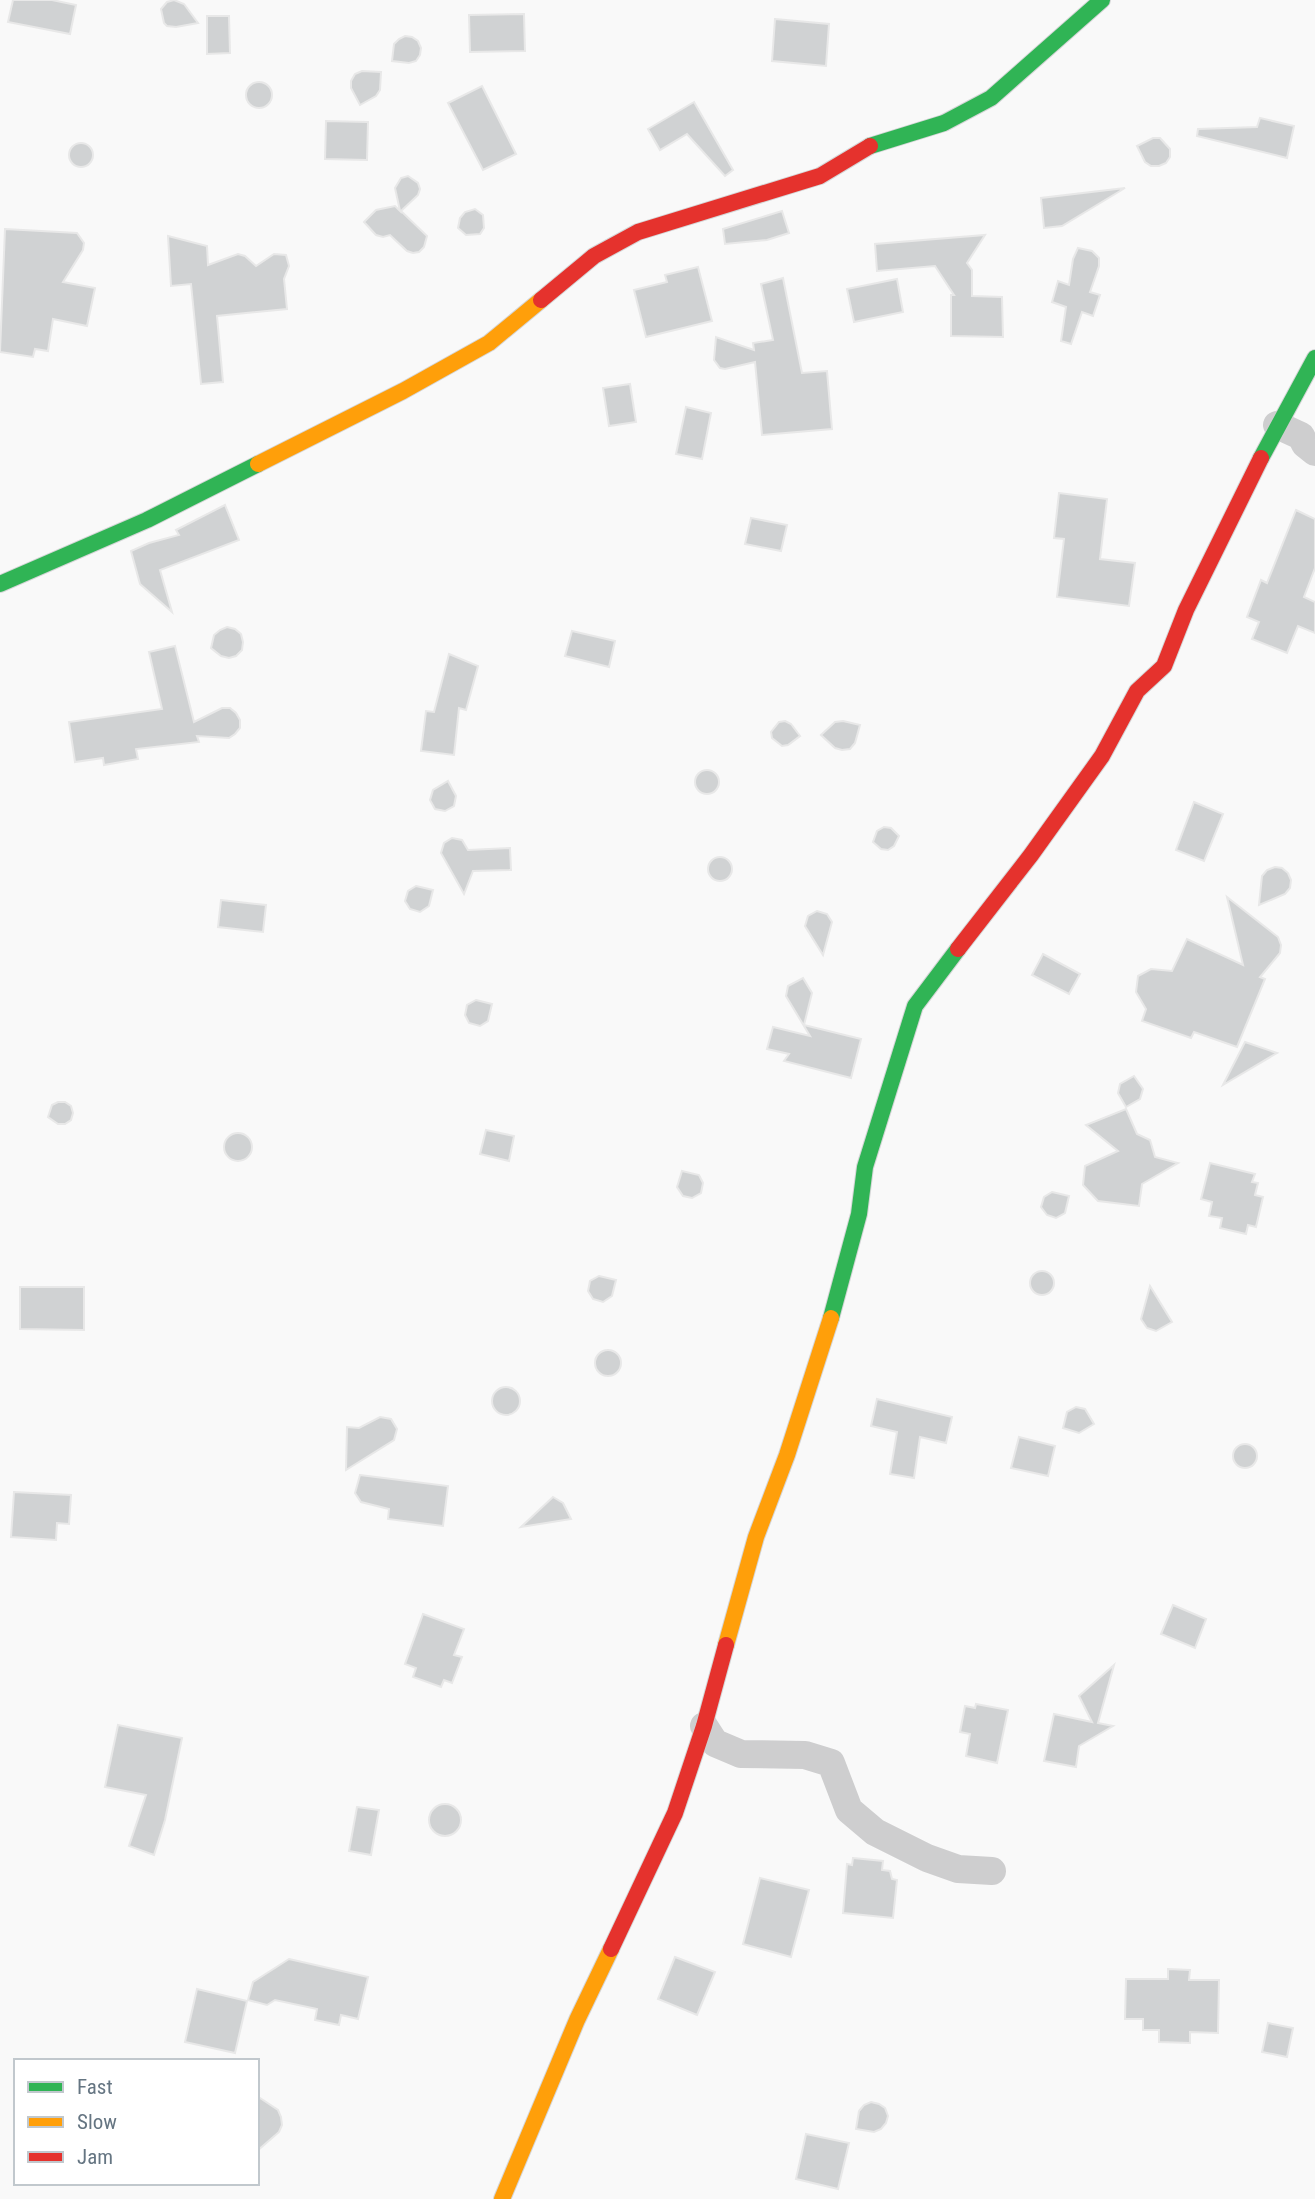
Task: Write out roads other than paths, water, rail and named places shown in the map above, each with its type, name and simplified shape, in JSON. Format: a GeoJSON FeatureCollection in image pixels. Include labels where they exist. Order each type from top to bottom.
{"type":"FeatureCollection","features":[{"type":"Feature","properties":{"kind":"street"},"geometry":{"type":"LineString","coordinates":[[0,584],[147,520],[403,391],[489,343],[594,256],[638,232],[820,176],[870,146],[944,123],[991,98],[1102,0]]}},
{"type":"Feature","properties":{"kind":"street"},"geometry":{"type":"LineString","coordinates":[[502,2199],[577,2020],[675,1812],[704,1726],[756,1537],[787,1455],[823,1346],[859,1214],[865,1167],[915,1006],[1031,855],[1102,756],[1137,691],[1164,666],[1186,610],[1277,425],[1315,358]]}},
{"type":"Feature","properties":{"kind":"street"},"geometry":{"type":"LineString","coordinates":[[1277,425],[1301,436],[1305,444],[1315,452]]}},
{"type":"Feature","properties":{"kind":"street"},"geometry":{"type":"LineString","coordinates":[[704,1726],[715,1743],[741,1754],[805,1755],[831,1763],[849,1810],[875,1832],[927,1858],[958,1869],[992,1871]]}}]}
